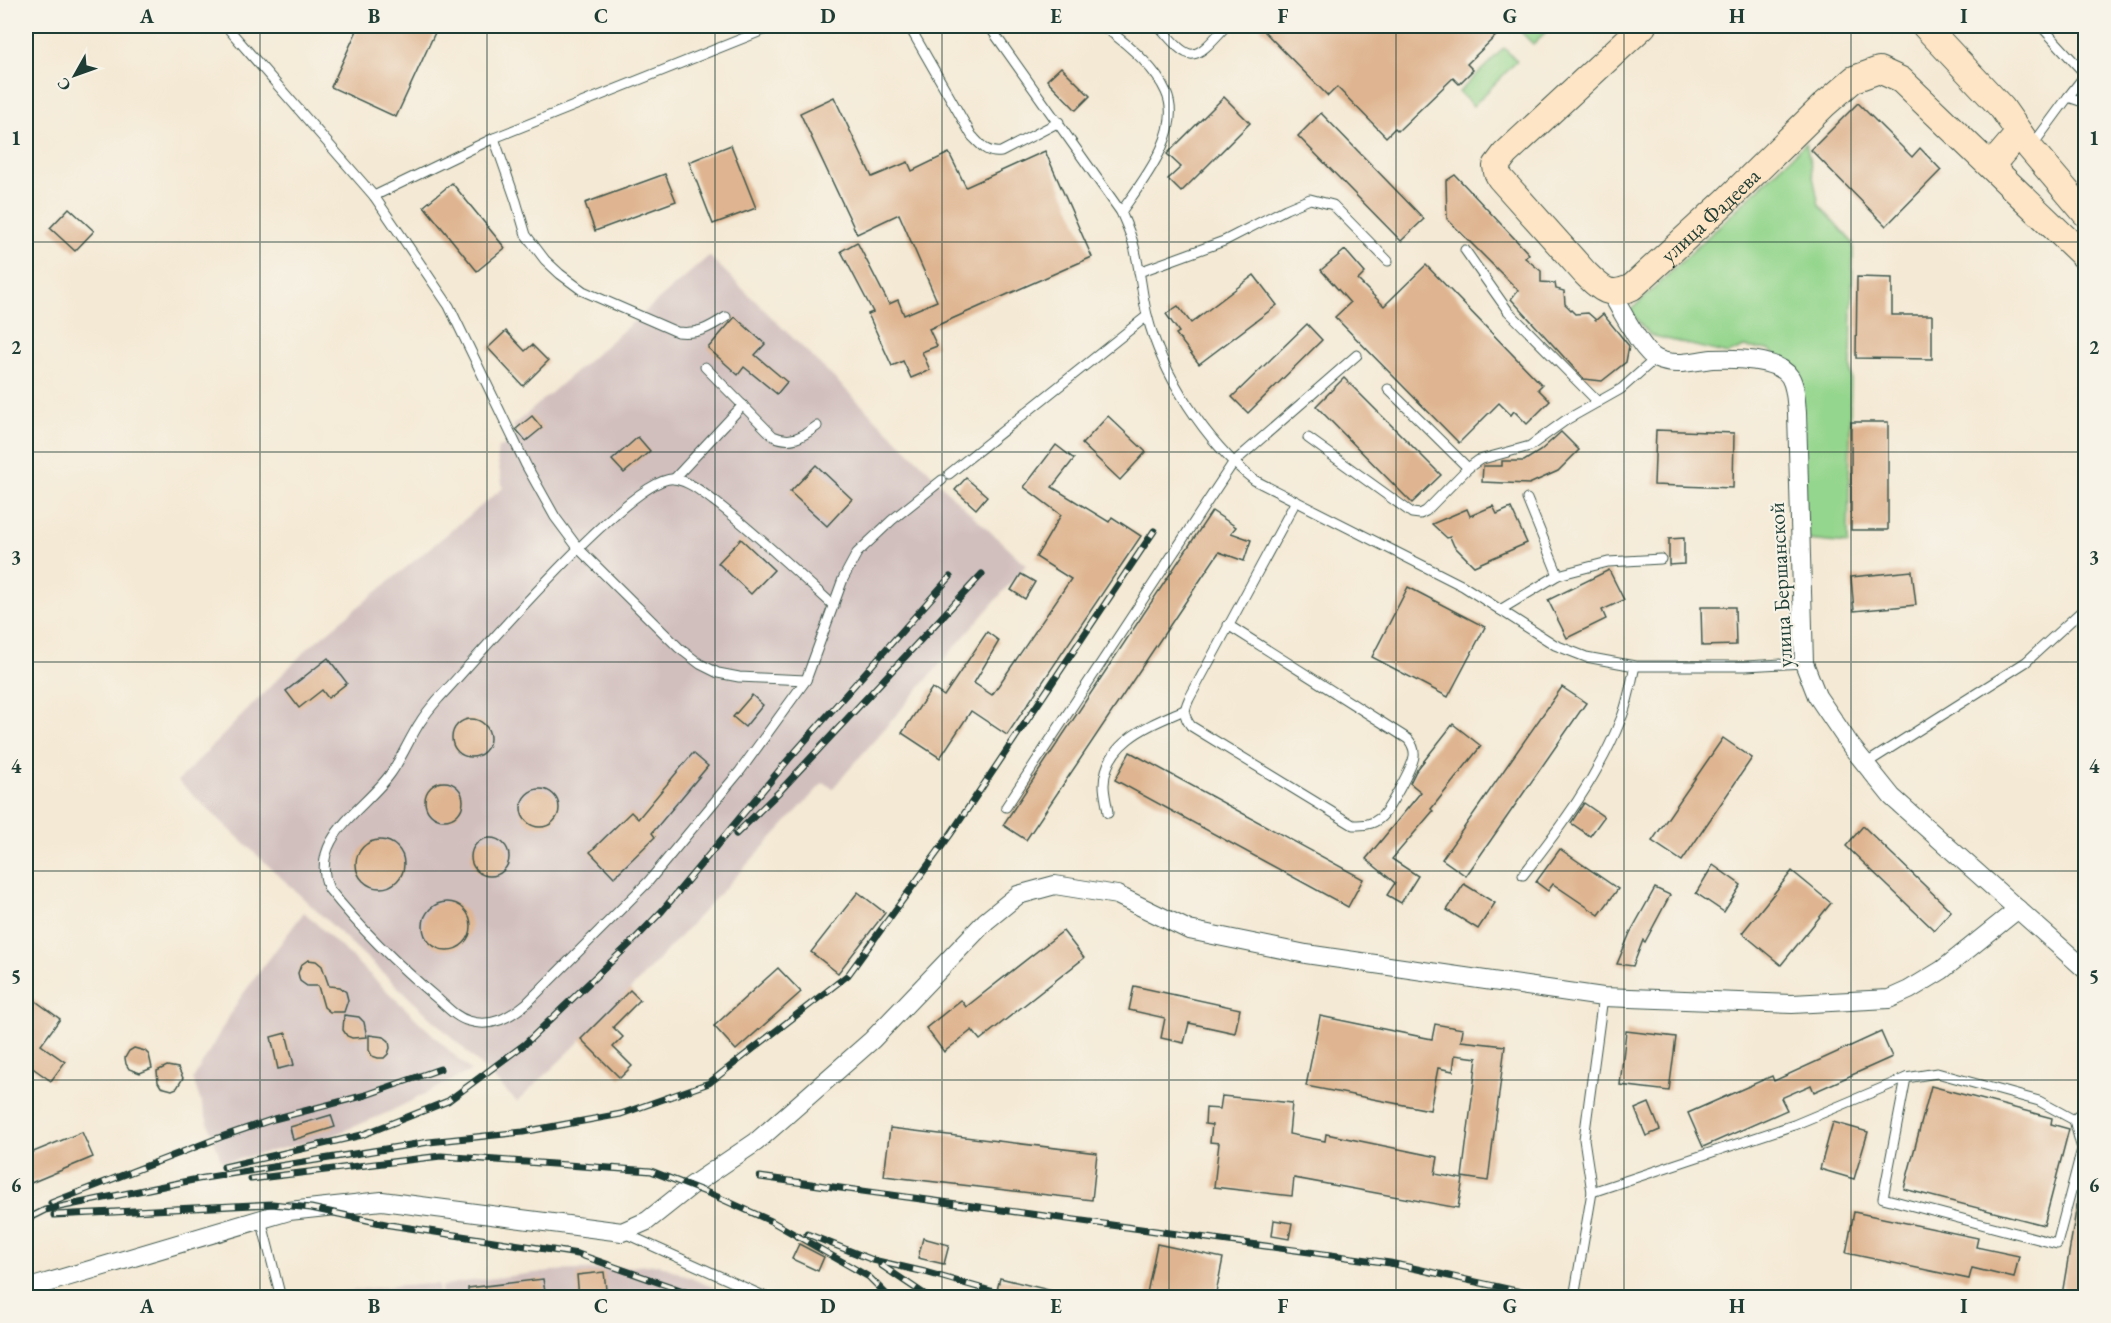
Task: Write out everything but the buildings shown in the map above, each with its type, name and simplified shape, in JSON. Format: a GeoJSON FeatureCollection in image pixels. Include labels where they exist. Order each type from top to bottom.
{"type":"FeatureCollection","features":[{"type":"Feature","properties":{"kind":"main road"},"geometry":{"type":"LineString","coordinates":[[1610,292],[1597,285],[1585,273],[1500,178],[1496,166],[1505,154],[1643,26]]}},
{"type":"Feature","properties":{"kind":"main road"},"geometry":{"type":"LineString","coordinates":[[1925,26],[2001,108],[2085,214]]}},
{"type":"Feature","properties":{"kind":"main road","name":"улица Фадеева"},"geometry":{"type":"LineString","coordinates":[[1610,292],[1620,293],[1632,287],[1727,201],[1824,105],[1854,79],[1879,70],[1901,80],[2085,258]]}},
{"type":"Feature","properties":{"kind":"main road"},"geometry":{"type":"LineString","coordinates":[[1990,166],[2025,140]]}},
{"type":"Feature","properties":{"kind":"street"},"geometry":{"type":"LineString","coordinates":[[1610,292],[1643,346],[1655,359]]}},
{"type":"Feature","properties":{"kind":"street","name":"улица Бершанской"},"geometry":{"type":"LineString","coordinates":[[1655,359],[1675,364],[1713,359],[1761,362],[1778,367],[1789,377],[1795,393],[1797,413],[1803,663],[1817,696],[1865,764],[1892,797],[2085,970]]}},
{"type":"Feature","properties":{"kind":"street"},"geometry":{"type":"LineString","coordinates":[[26,1289],[289,1211],[382,1201],[622,1232],[647,1221],[691,1186],[756,1142],[872,1040],[986,921],[1018,895],[1055,885],[1117,895],[1189,930],[1306,954],[1603,997],[1792,1004],[1889,999],[1942,970],[2018,909]]}},
{"type":"Feature","properties":{"kind":"lane"},"geometry":{"type":"LineString","coordinates":[[226,26],[374,196],[449,306],[526,465],[555,517],[578,548],[655,626],[700,664],[718,673],[806,680]]}},
{"type":"Feature","properties":{"kind":"lane"},"geometry":{"type":"LineString","coordinates":[[374,196],[494,138],[774,26]]}},
{"type":"Feature","properties":{"kind":"lane"},"geometry":{"type":"LineString","coordinates":[[909,26],[972,136],[987,151],[1001,152],[1059,122]]}},
{"type":"Feature","properties":{"kind":"lane"},"geometry":{"type":"LineString","coordinates":[[989,26],[1121,212],[1133,243],[1147,316],[1159,349],[1176,384],[1205,429],[1233,463],[1254,480],[1463,586],[1556,645],[1586,657],[1635,666],[1745,666],[1803,663]]}},
{"type":"Feature","properties":{"kind":"lane"},"geometry":{"type":"LineString","coordinates":[[1103,26],[1127,44],[1150,69],[1167,93],[1171,114],[1169,131],[1148,174],[1121,212]]}},
{"type":"Feature","properties":{"kind":"lane"},"geometry":{"type":"LineString","coordinates":[[1159,26],[1179,49],[1194,54],[1200,53],[1226,26]]}},
{"type":"Feature","properties":{"kind":"lane"},"geometry":{"type":"LineString","coordinates":[[2025,140],[2068,97],[2085,74],[2041,26]]}},
{"type":"Feature","properties":{"kind":"lane"},"geometry":{"type":"LineString","coordinates":[[2068,97],[2085,104]]}},
{"type":"Feature","properties":{"kind":"lane"},"geometry":{"type":"LineString","coordinates":[[494,138],[526,236],[545,260],[560,274],[584,291],[677,332],[704,331],[726,317]]}},
{"type":"Feature","properties":{"kind":"lane"},"geometry":{"type":"LineString","coordinates":[[1139,272],[1224,241],[1310,199],[1333,205],[1388,261]]}},
{"type":"Feature","properties":{"kind":"lane"},"geometry":{"type":"LineString","coordinates":[[1465,250],[1508,311],[1598,402]]}},
{"type":"Feature","properties":{"kind":"lane"},"geometry":{"type":"LineString","coordinates":[[834,606],[754,532],[691,484],[674,479],[661,480],[638,495],[578,548],[438,699],[422,720],[391,774],[329,843],[323,865],[324,878],[329,890],[417,981],[456,1015],[468,1021],[483,1023],[499,1022],[512,1015],[527,1003],[648,882],[740,771],[806,680],[834,606],[843,579],[857,553],[892,520],[1147,316]]}},
{"type":"Feature","properties":{"kind":"lane"},"geometry":{"type":"LineString","coordinates":[[1006,807],[1233,463],[1357,356]]}},
{"type":"Feature","properties":{"kind":"lane"},"geometry":{"type":"LineString","coordinates":[[1308,438],[1412,513],[1420,514],[1426,511],[1468,468],[1479,460],[1530,446],[1566,420],[1621,389],[1655,359]]}},
{"type":"Feature","properties":{"kind":"lane"},"geometry":{"type":"LineString","coordinates":[[705,367],[773,436],[782,440],[793,440],[804,436],[817,426]]}},
{"type":"Feature","properties":{"kind":"lane"},"geometry":{"type":"LineString","coordinates":[[1388,389],[1468,468]]}},
{"type":"Feature","properties":{"kind":"lane"},"geometry":{"type":"LineString","coordinates":[[674,479],[743,405]]}},
{"type":"Feature","properties":{"kind":"lane"},"geometry":{"type":"LineString","coordinates":[[1527,499],[1558,575]]}},
{"type":"Feature","properties":{"kind":"lane"},"geometry":{"type":"LineString","coordinates":[[1108,813],[1104,785],[1108,766],[1116,749],[1132,735],[1184,710],[1296,501]]}},
{"type":"Feature","properties":{"kind":"lane"},"geometry":{"type":"LineString","coordinates":[[1500,610],[1558,575],[1608,562],[1661,559]]}},
{"type":"Feature","properties":{"kind":"lane"},"geometry":{"type":"LineString","coordinates":[[1865,764],[2026,662],[2085,608]]}},
{"type":"Feature","properties":{"kind":"lane"},"geometry":{"type":"LineString","coordinates":[[1184,710],[1191,726],[1353,825],[1366,825],[1381,818],[1412,765],[1413,746],[1408,739],[1228,625]]}},
{"type":"Feature","properties":{"kind":"lane"},"geometry":{"type":"LineString","coordinates":[[1523,875],[1560,827],[1606,754],[1622,717],[1635,666]]}},
{"type":"Feature","properties":{"kind":"lane"},"geometry":{"type":"LineString","coordinates":[[1574,1298],[1592,1192],[1584,1139],[1603,997]]}},
{"type":"Feature","properties":{"kind":"lane"},"geometry":{"type":"LineString","coordinates":[[1592,1192],[1794,1125],[1906,1078],[1937,1073],[2039,1101],[2074,1120],[2082,1149],[2057,1244],[1883,1198],[1906,1078]]}},
{"type":"Feature","properties":{"kind":"lane"},"geometry":{"type":"LineString","coordinates":[[2074,1120],[2085,1108]]}},
{"type":"Feature","properties":{"kind":"lane"},"geometry":{"type":"LineString","coordinates":[[261,1219],[281,1298]]}},
{"type":"Feature","properties":{"kind":"lane"},"geometry":{"type":"LineString","coordinates":[[622,1232],[768,1298]]}},
{"type":"Feature","properties":{"kind":"shaded area"},"geometry":{"type":"Polygon","coordinates":[[[709,256],[951,495],[1026,565],[833,788],[823,783],[630,990],[517,1102],[463,1048],[178,781],[308,648],[503,488],[497,457],[498,447],[508,445],[519,436],[513,426],[709,256]]]}},
{"type":"Feature","properties":{"kind":"shaded area"},"geometry":{"type":"Polygon","coordinates":[[[304,912],[471,1071],[389,1112],[329,1137],[222,1163],[193,1079],[240,998],[304,912]]]}},
{"type":"Feature","properties":{"kind":"shaded area"},"geometry":{"type":"Polygon","coordinates":[[[658,1264],[735,1297],[441,1298],[441,1287],[455,1283],[551,1271],[658,1264]]]}},
{"type":"Feature","properties":{"kind":"shaded area"},"geometry":{"type":"Polygon","coordinates":[[[438,1284],[439,1297],[296,1297],[403,1285],[438,1284]]]}},
{"type":"Feature","properties":{"kind":"green space"},"geometry":{"type":"Polygon","coordinates":[[[1527,26],[1552,26],[1533,44],[1521,32],[1527,26]]]}},
{"type":"Feature","properties":{"kind":"green space"},"geometry":{"type":"Polygon","coordinates":[[[1504,48],[1517,61],[1473,106],[1459,92],[1504,48]]]}},
{"type":"Feature","properties":{"kind":"green space"},"geometry":{"type":"Polygon","coordinates":[[[1806,143],[1819,205],[1853,243],[1848,544],[1808,540],[1789,365],[1769,350],[1744,347],[1728,354],[1650,335],[1630,311],[1806,143]]]}},
{"type":"Feature","properties":{"kind":"railway"},"geometry":{"type":"LineString","coordinates":[[33,1216],[45,1210],[198,1179],[429,1142],[523,1132],[621,1114],[709,1083],[848,975],[950,835],[1154,531]]}},
{"type":"Feature","properties":{"kind":"railway"},"geometry":{"type":"LineString","coordinates":[[736,834],[780,791],[982,574]]}},
{"type":"Feature","properties":{"kind":"railway"},"geometry":{"type":"LineString","coordinates":[[224,1167],[362,1135],[448,1101],[525,1044],[662,911],[788,760],[950,577]]}},
{"type":"Feature","properties":{"kind":"railway"},"geometry":{"type":"LineString","coordinates":[[51,1203],[221,1137],[274,1119],[366,1095],[440,1069]]}},
{"type":"Feature","properties":{"kind":"railway"},"geometry":{"type":"LineString","coordinates":[[251,1179],[441,1156],[651,1171],[771,1221],[869,1277],[890,1298]]}},
{"type":"Feature","properties":{"kind":"railway"},"geometry":{"type":"LineString","coordinates":[[760,1177],[1390,1263],[1549,1298]]}},
{"type":"Feature","properties":{"kind":"railway"},"geometry":{"type":"LineString","coordinates":[[54,1215],[272,1204],[311,1208],[390,1225],[578,1254],[703,1298]]}},
{"type":"Feature","properties":{"kind":"railway"},"geometry":{"type":"LineString","coordinates":[[807,1234],[873,1260],[991,1291]]}},
{"type":"Feature","properties":{"kind":"railway"},"geometry":{"type":"LineString","coordinates":[[881,1265],[930,1298]]}}]}
